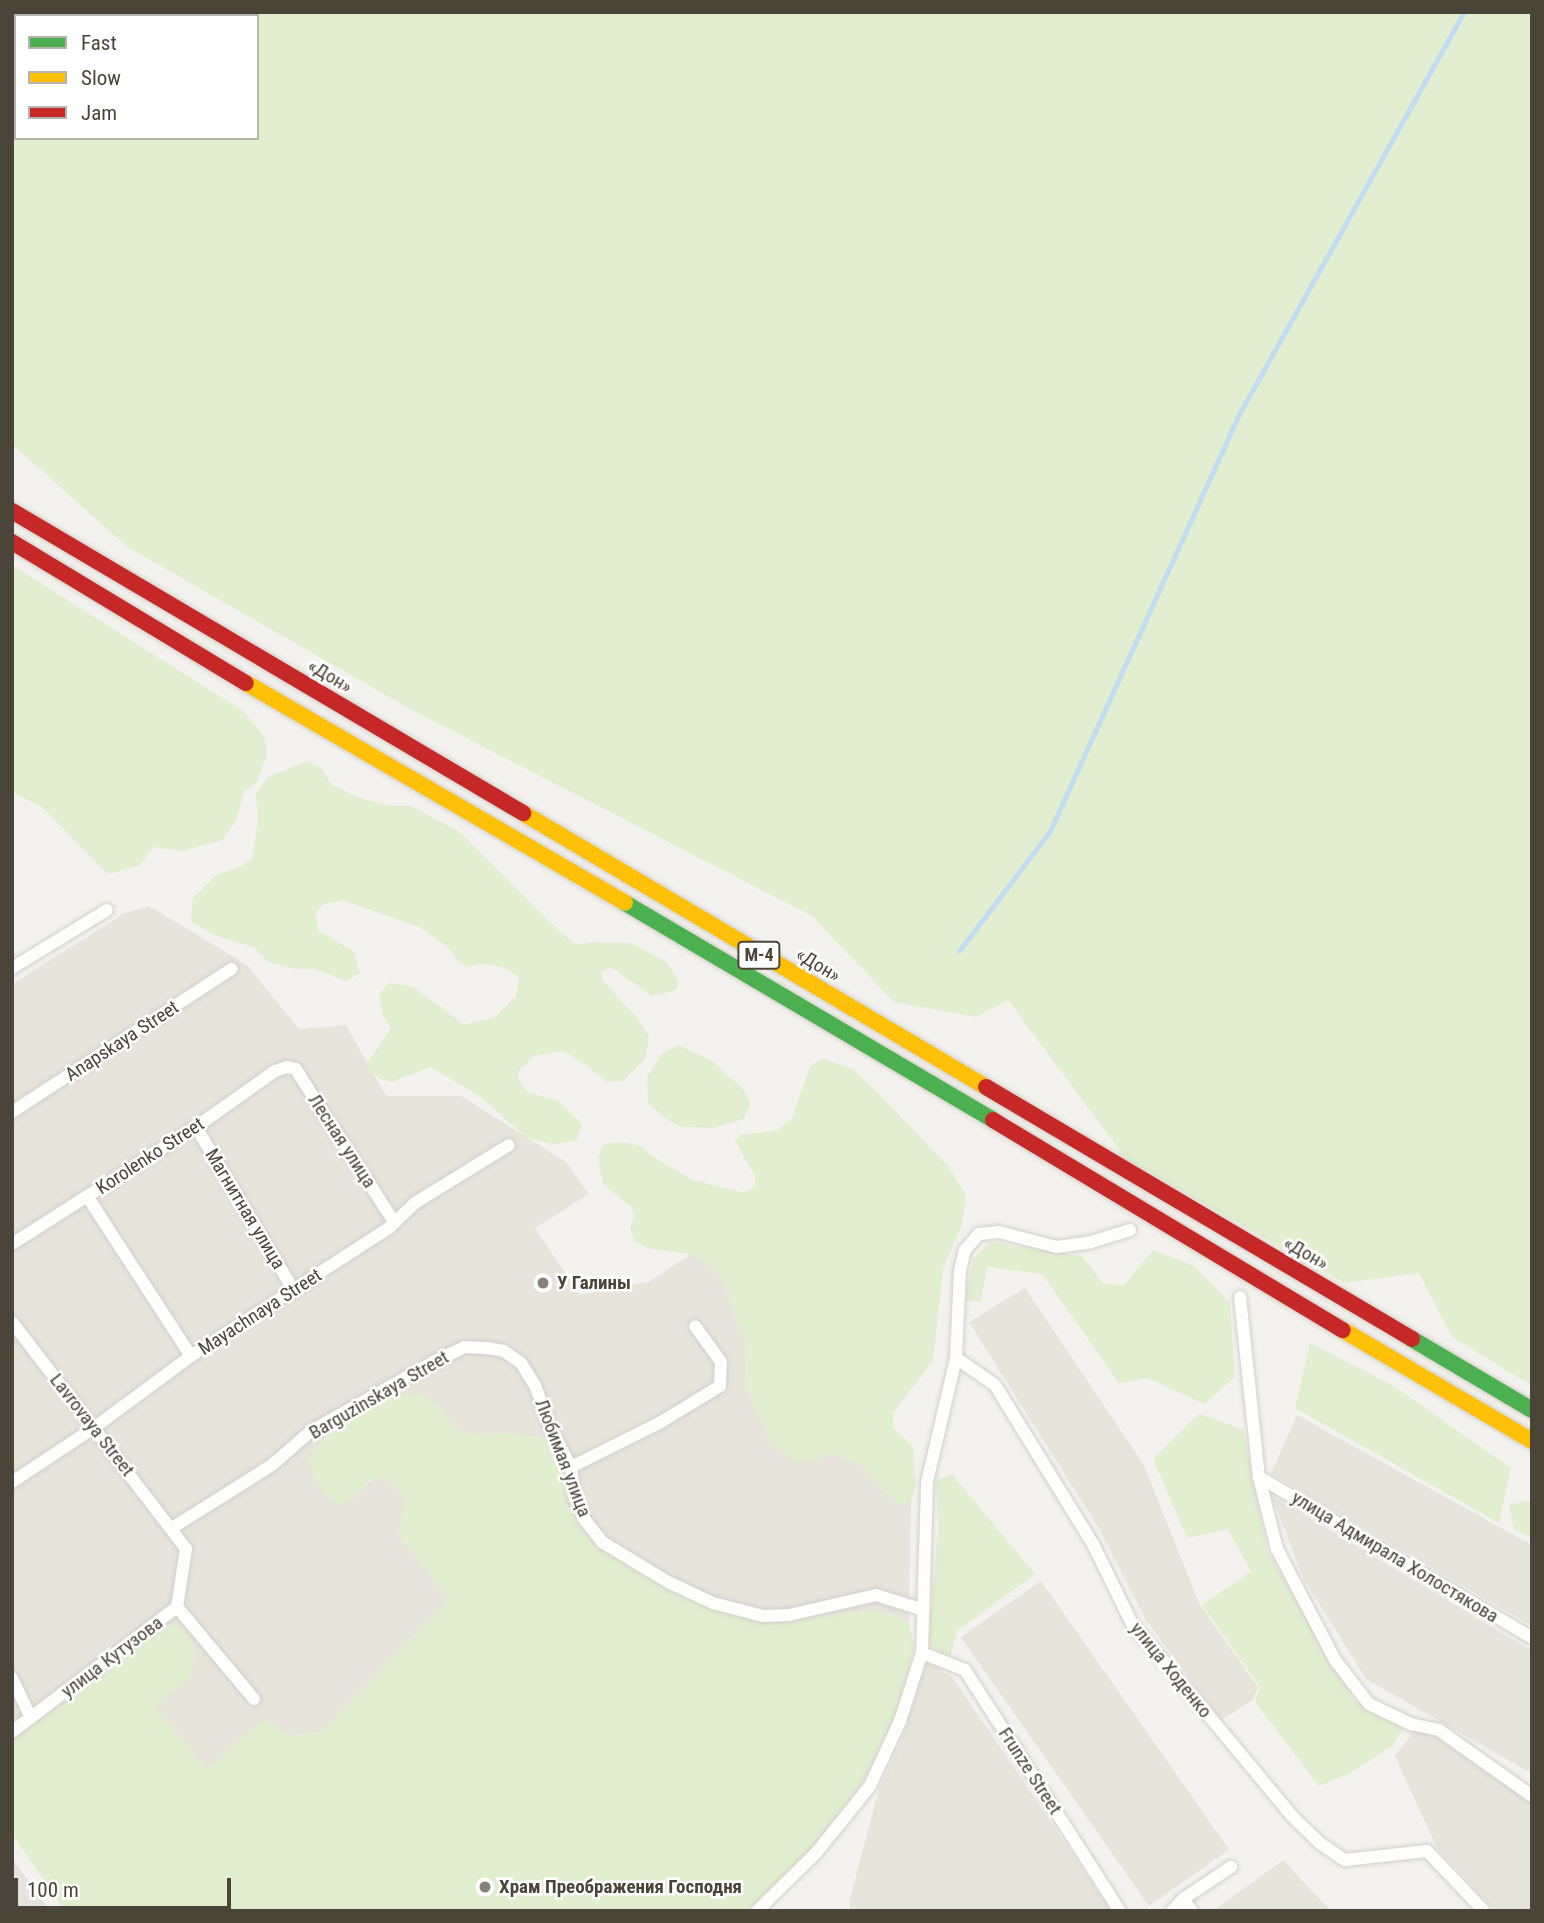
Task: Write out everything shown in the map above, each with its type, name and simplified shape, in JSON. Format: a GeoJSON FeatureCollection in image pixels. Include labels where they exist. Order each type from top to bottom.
{"type":"FeatureCollection","features":[{"type":"Feature","properties":{"kind":"highway","name":"«Дон»"},"geometry":{"type":"LineString","coordinates":[[12,511],[1532,1410]]}},
{"type":"Feature","properties":{"kind":"highway","name":"М-4"},"geometry":{"type":"LineString","coordinates":[[12,542],[121,610],[909,1069],[1532,1441]]}},
{"type":"Feature","properties":{"kind":"street"},"geometry":{"type":"LineString","coordinates":[[12,968],[107,909]]}},
{"type":"Feature","properties":{"kind":"street","name":"Anapskaya Street"},"geometry":{"type":"LineString","coordinates":[[12,1112],[231,969]]}},
{"type":"Feature","properties":{"kind":"street","name":"Korolenko Street"},"geometry":{"type":"LineString","coordinates":[[12,1244],[197,1127],[275,1071],[287,1067]]}},
{"type":"Feature","properties":{"kind":"street","name":"Лесная улица"},"geometry":{"type":"LineString","coordinates":[[287,1067],[296,1069],[394,1222]]}},
{"type":"Feature","properties":{"kind":"street","name":"Магнитная улица"},"geometry":{"type":"LineString","coordinates":[[197,1127],[294,1291]]}},
{"type":"Feature","properties":{"kind":"street","name":"Mayachnaya Street"},"geometry":{"type":"LineString","coordinates":[[12,1482],[95,1427],[191,1356],[389,1228],[425,1197],[509,1145]]}},
{"type":"Feature","properties":{"kind":"street"},"geometry":{"type":"LineString","coordinates":[[87,1196],[191,1356]]}},
{"type":"Feature","properties":{"kind":"street"},"geometry":{"type":"LineString","coordinates":[[757,1911],[816,1853],[870,1786],[900,1721],[922,1653],[927,1482],[956,1358],[960,1271],[965,1250],[979,1234],[999,1233],[1057,1247],[1090,1242],[1130,1230]]}},
{"type":"Feature","properties":{"kind":"street"},"geometry":{"type":"LineString","coordinates":[[1240,1297],[1259,1477],[1277,1549],[1335,1660],[1369,1704],[1411,1724],[1438,1730],[1532,1796]]}},
{"type":"Feature","properties":{"kind":"street","name":"Lavrovaya Street"},"geometry":{"type":"LineString","coordinates":[[12,1322],[172,1528]]}},
{"type":"Feature","properties":{"kind":"street"},"geometry":{"type":"LineString","coordinates":[[570,1467],[624,1442],[720,1386],[721,1362],[695,1326]]}},
{"type":"Feature","properties":{"kind":"street","name":"Barguzinskaya Street"},"geometry":{"type":"LineString","coordinates":[[172,1528],[272,1465],[323,1424],[465,1347],[486,1348]]}},
{"type":"Feature","properties":{"kind":"street","name":"Любимая улица"},"geometry":{"type":"LineString","coordinates":[[486,1348],[504,1351],[521,1363],[535,1385],[550,1427],[570,1467],[575,1499],[584,1520],[602,1542],[668,1582],[713,1603],[763,1616],[789,1615],[876,1595],[924,1611]]}},
{"type":"Feature","properties":{"kind":"street","name":"улица Ходенко"},"geometry":{"type":"LineString","coordinates":[[956,1358],[995,1385],[1094,1546],[1131,1622],[1294,1818],[1321,1844],[1345,1860],[1427,1851],[1484,1911]]}},
{"type":"Feature","properties":{"kind":"street","name":"улица Адмирала Холостякова"},"geometry":{"type":"LineString","coordinates":[[1259,1477],[1532,1638]]}},
{"type":"Feature","properties":{"kind":"street","name":"улица Кутузова"},"geometry":{"type":"LineString","coordinates":[[12,1732],[177,1607],[186,1549],[172,1528]]}},
{"type":"Feature","properties":{"kind":"street"},"geometry":{"type":"LineString","coordinates":[[177,1607],[254,1699]]}},
{"type":"Feature","properties":{"kind":"street","name":"Frunze Street"},"geometry":{"type":"LineString","coordinates":[[922,1653],[965,1670],[1120,1911]]}},
{"type":"Feature","properties":{"kind":"street"},"geometry":{"type":"LineString","coordinates":[[12,1678],[31,1718]]}},
{"type":"Feature","properties":{"kind":"street"},"geometry":{"type":"LineString","coordinates":[[1172,1911],[1183,1899],[1231,1867]]}},
{"type":"Feature","properties":{"kind":"street"},"geometry":{"type":"LineString","coordinates":[[1183,1899],[1192,1911]]}},
{"type":"Feature","properties":{"kind":"shaded area"},"geometry":{"type":"Polygon","coordinates":[[[149,906],[247,965],[299,1029],[346,1025],[386,1096],[461,1096],[566,1162],[589,1194],[535,1228],[580,1295],[650,1281],[691,1254],[712,1267],[725,1280],[733,1314],[747,1340],[746,1386],[770,1440],[817,1459],[830,1452],[865,1466],[875,1482],[898,1504],[911,1502],[909,1624],[900,1617],[884,1612],[864,1611],[788,1620],[736,1616],[667,1588],[589,1538],[570,1505],[564,1472],[509,1433],[478,1435],[458,1431],[438,1407],[420,1394],[352,1499],[370,1481],[385,1477],[395,1485],[405,1500],[399,1534],[449,1599],[323,1732],[288,1736],[265,1720],[207,1769],[154,1707],[175,1621],[12,1743],[12,984],[125,913],[149,906]]]}},
{"type":"Feature","properties":{"kind":"shaded area"},"geometry":{"type":"Polygon","coordinates":[[[1025,1288],[1144,1465],[1200,1605],[1258,1687],[1253,1700],[1221,1720],[1146,1620],[1098,1527],[969,1322],[1025,1288]]]}},
{"type":"Feature","properties":{"kind":"shaded area"},"geometry":{"type":"Polygon","coordinates":[[[1297,1415],[1532,1545],[1532,1626],[1271,1474],[1297,1415]]]}},
{"type":"Feature","properties":{"kind":"shaded area"},"geometry":{"type":"Polygon","coordinates":[[[1272,1496],[1532,1651],[1532,1774],[1366,1679],[1303,1578],[1272,1496]]]}},
{"type":"Feature","properties":{"kind":"shaded area"},"geometry":{"type":"Polygon","coordinates":[[[1041,1581],[1229,1850],[1149,1906],[961,1637],[1041,1581]]]}},
{"type":"Feature","properties":{"kind":"shaded area"},"geometry":{"type":"Polygon","coordinates":[[[926,1661],[953,1678],[1111,1911],[851,1911],[849,1902],[879,1789],[903,1736],[926,1661]]]}},
{"type":"Feature","properties":{"kind":"shaded area"},"geometry":{"type":"Polygon","coordinates":[[[1414,1731],[1427,1731],[1532,1802],[1532,1911],[1496,1911],[1437,1848],[1395,1756],[1414,1731]]]}},
{"type":"Feature","properties":{"kind":"shaded area"},"geometry":{"type":"Polygon","coordinates":[[[12,1858],[50,1911],[12,1911],[12,1858]]]}},
{"type":"Feature","properties":{"kind":"shaded area"},"geometry":{"type":"Polygon","coordinates":[[[1283,1860],[1331,1911],[1213,1911],[1283,1860]]]}},
{"type":"Feature","properties":{"kind":"green space"},"geometry":{"type":"Polygon","coordinates":[[[12,12],[1532,12],[1532,1386],[1452,1337],[1419,1273],[1345,1283],[1127,1160],[1008,1000],[976,1017],[894,1002],[812,916],[408,708],[126,546],[12,444],[12,12]]]}},
{"type":"Feature","properties":{"kind":"green space"},"geometry":{"type":"Polygon","coordinates":[[[12,565],[243,711],[264,736],[267,754],[257,782],[244,792],[235,822],[222,840],[183,851],[153,847],[140,865],[108,874],[42,807],[12,792],[12,565]]]}},
{"type":"Feature","properties":{"kind":"green space"},"geometry":{"type":"Polygon","coordinates":[[[307,761],[320,767],[332,785],[360,798],[390,806],[411,806],[457,830],[577,945],[590,942],[631,943],[666,962],[679,981],[676,990],[652,996],[611,967],[602,972],[602,980],[634,1014],[649,1036],[646,1058],[623,1081],[606,1082],[564,1051],[533,1056],[519,1071],[518,1078],[528,1093],[558,1101],[582,1124],[576,1141],[553,1144],[527,1138],[482,1098],[431,1067],[392,1082],[380,1079],[366,1065],[391,1028],[383,1015],[379,996],[388,983],[412,986],[465,1025],[495,1017],[516,996],[519,977],[502,967],[483,964],[465,966],[457,961],[450,949],[421,928],[343,900],[323,904],[315,915],[319,931],[354,952],[360,973],[347,981],[314,969],[296,969],[268,962],[254,947],[217,936],[191,922],[193,898],[216,875],[240,867],[252,858],[258,821],[256,794],[268,777],[307,761]]]}},
{"type":"Feature","properties":{"kind":"green space"},"geometry":{"type":"Polygon","coordinates":[[[678,1045],[711,1060],[742,1088],[751,1104],[743,1119],[714,1128],[681,1127],[666,1119],[648,1103],[647,1077],[663,1053],[678,1045]]]}},
{"type":"Feature","properties":{"kind":"green space"},"geometry":{"type":"Polygon","coordinates":[[[823,1059],[852,1069],[877,1092],[949,1167],[966,1196],[962,1225],[943,1269],[933,1361],[893,1413],[893,1428],[913,1447],[916,1486],[911,1502],[898,1504],[875,1482],[865,1466],[830,1452],[817,1459],[796,1462],[770,1440],[746,1386],[747,1340],[733,1314],[725,1280],[712,1267],[691,1254],[651,1249],[634,1241],[630,1228],[634,1216],[631,1207],[603,1184],[598,1157],[604,1144],[623,1142],[641,1146],[652,1156],[693,1180],[743,1193],[756,1186],[754,1174],[735,1141],[741,1135],[778,1130],[792,1118],[810,1066],[823,1059]]]}},
{"type":"Feature","properties":{"kind":"green space"},"geometry":{"type":"Polygon","coordinates":[[[991,1242],[1082,1256],[1103,1283],[1123,1286],[1153,1250],[1194,1266],[1230,1303],[1235,1377],[1204,1404],[1148,1378],[1119,1383],[1042,1274],[987,1267],[981,1302],[965,1301],[973,1259],[991,1242]]]}},
{"type":"Feature","properties":{"kind":"green space"},"geometry":{"type":"Polygon","coordinates":[[[1310,1343],[1392,1385],[1511,1468],[1499,1523],[1295,1408],[1310,1343]]]}},
{"type":"Feature","properties":{"kind":"green space"},"geometry":{"type":"Polygon","coordinates":[[[420,1394],[438,1407],[458,1431],[478,1435],[509,1433],[545,1437],[564,1472],[570,1505],[589,1537],[620,1560],[667,1588],[736,1616],[788,1620],[864,1611],[884,1612],[900,1617],[909,1624],[914,1648],[898,1711],[862,1784],[818,1842],[749,1911],[65,1911],[12,1834],[12,1743],[32,1726],[175,1621],[196,1649],[191,1676],[154,1707],[207,1769],[265,1719],[288,1736],[323,1732],[449,1599],[399,1534],[405,1500],[395,1485],[385,1477],[370,1480],[352,1499],[340,1505],[325,1494],[313,1478],[310,1458],[324,1438],[386,1398],[420,1394]]]}},
{"type":"Feature","properties":{"kind":"green space"},"geometry":{"type":"Polygon","coordinates":[[[1199,1414],[1243,1429],[1267,1550],[1355,1701],[1404,1727],[1392,1746],[1349,1774],[1319,1786],[1255,1702],[1260,1687],[1202,1605],[1251,1571],[1227,1529],[1187,1538],[1153,1459],[1199,1414]]]}},
{"type":"Feature","properties":{"kind":"green space"},"geometry":{"type":"Polygon","coordinates":[[[952,1474],[1035,1574],[957,1631],[950,1658],[928,1644],[938,1531],[936,1480],[952,1474]]]}},
{"type":"Feature","properties":{"kind":"green space"},"geometry":{"type":"Polygon","coordinates":[[[1532,1500],[1532,1538],[1514,1529],[1509,1505],[1532,1500]]]}},
{"type":"Feature","properties":{"kind":"waterway"},"geometry":{"type":"LineString","coordinates":[[959,951],[1050,831],[1237,418],[1464,12]]}},
{"type":"Feature","properties":{"kind":"traffic: fast"},"geometry":{"type":"LineString","coordinates":[[625,903],[993,1120]]}},
{"type":"Feature","properties":{"kind":"traffic: fast"},"geometry":{"type":"LineString","coordinates":[[1412,1339],[1532,1410]]}},
{"type":"Feature","properties":{"kind":"traffic: slow"},"geometry":{"type":"LineString","coordinates":[[246,683],[625,903]]}},
{"type":"Feature","properties":{"kind":"traffic: slow"},"geometry":{"type":"LineString","coordinates":[[523,813],[986,1087]]}},
{"type":"Feature","properties":{"kind":"traffic: slow"},"geometry":{"type":"LineString","coordinates":[[1343,1330],[1532,1441]]}},
{"type":"Feature","properties":{"kind":"traffic: jam"},"geometry":{"type":"LineString","coordinates":[[12,511],[523,813]]}},
{"type":"Feature","properties":{"kind":"traffic: jam"},"geometry":{"type":"LineString","coordinates":[[12,542],[246,683]]}},
{"type":"Feature","properties":{"kind":"traffic: jam"},"geometry":{"type":"LineString","coordinates":[[986,1087],[1412,1339]]}},
{"type":"Feature","properties":{"kind":"traffic: jam"},"geometry":{"type":"LineString","coordinates":[[993,1120],[1343,1330]]}},
{"type":"Feature","properties":{"kind":"place","name":"У Галины"},"geometry":{"type":"Point","coordinates":[543,1283]}},
{"type":"Feature","properties":{"kind":"place","name":"Храм Преображения Господня"},"geometry":{"type":"Point","coordinates":[485,1887]}}]}
